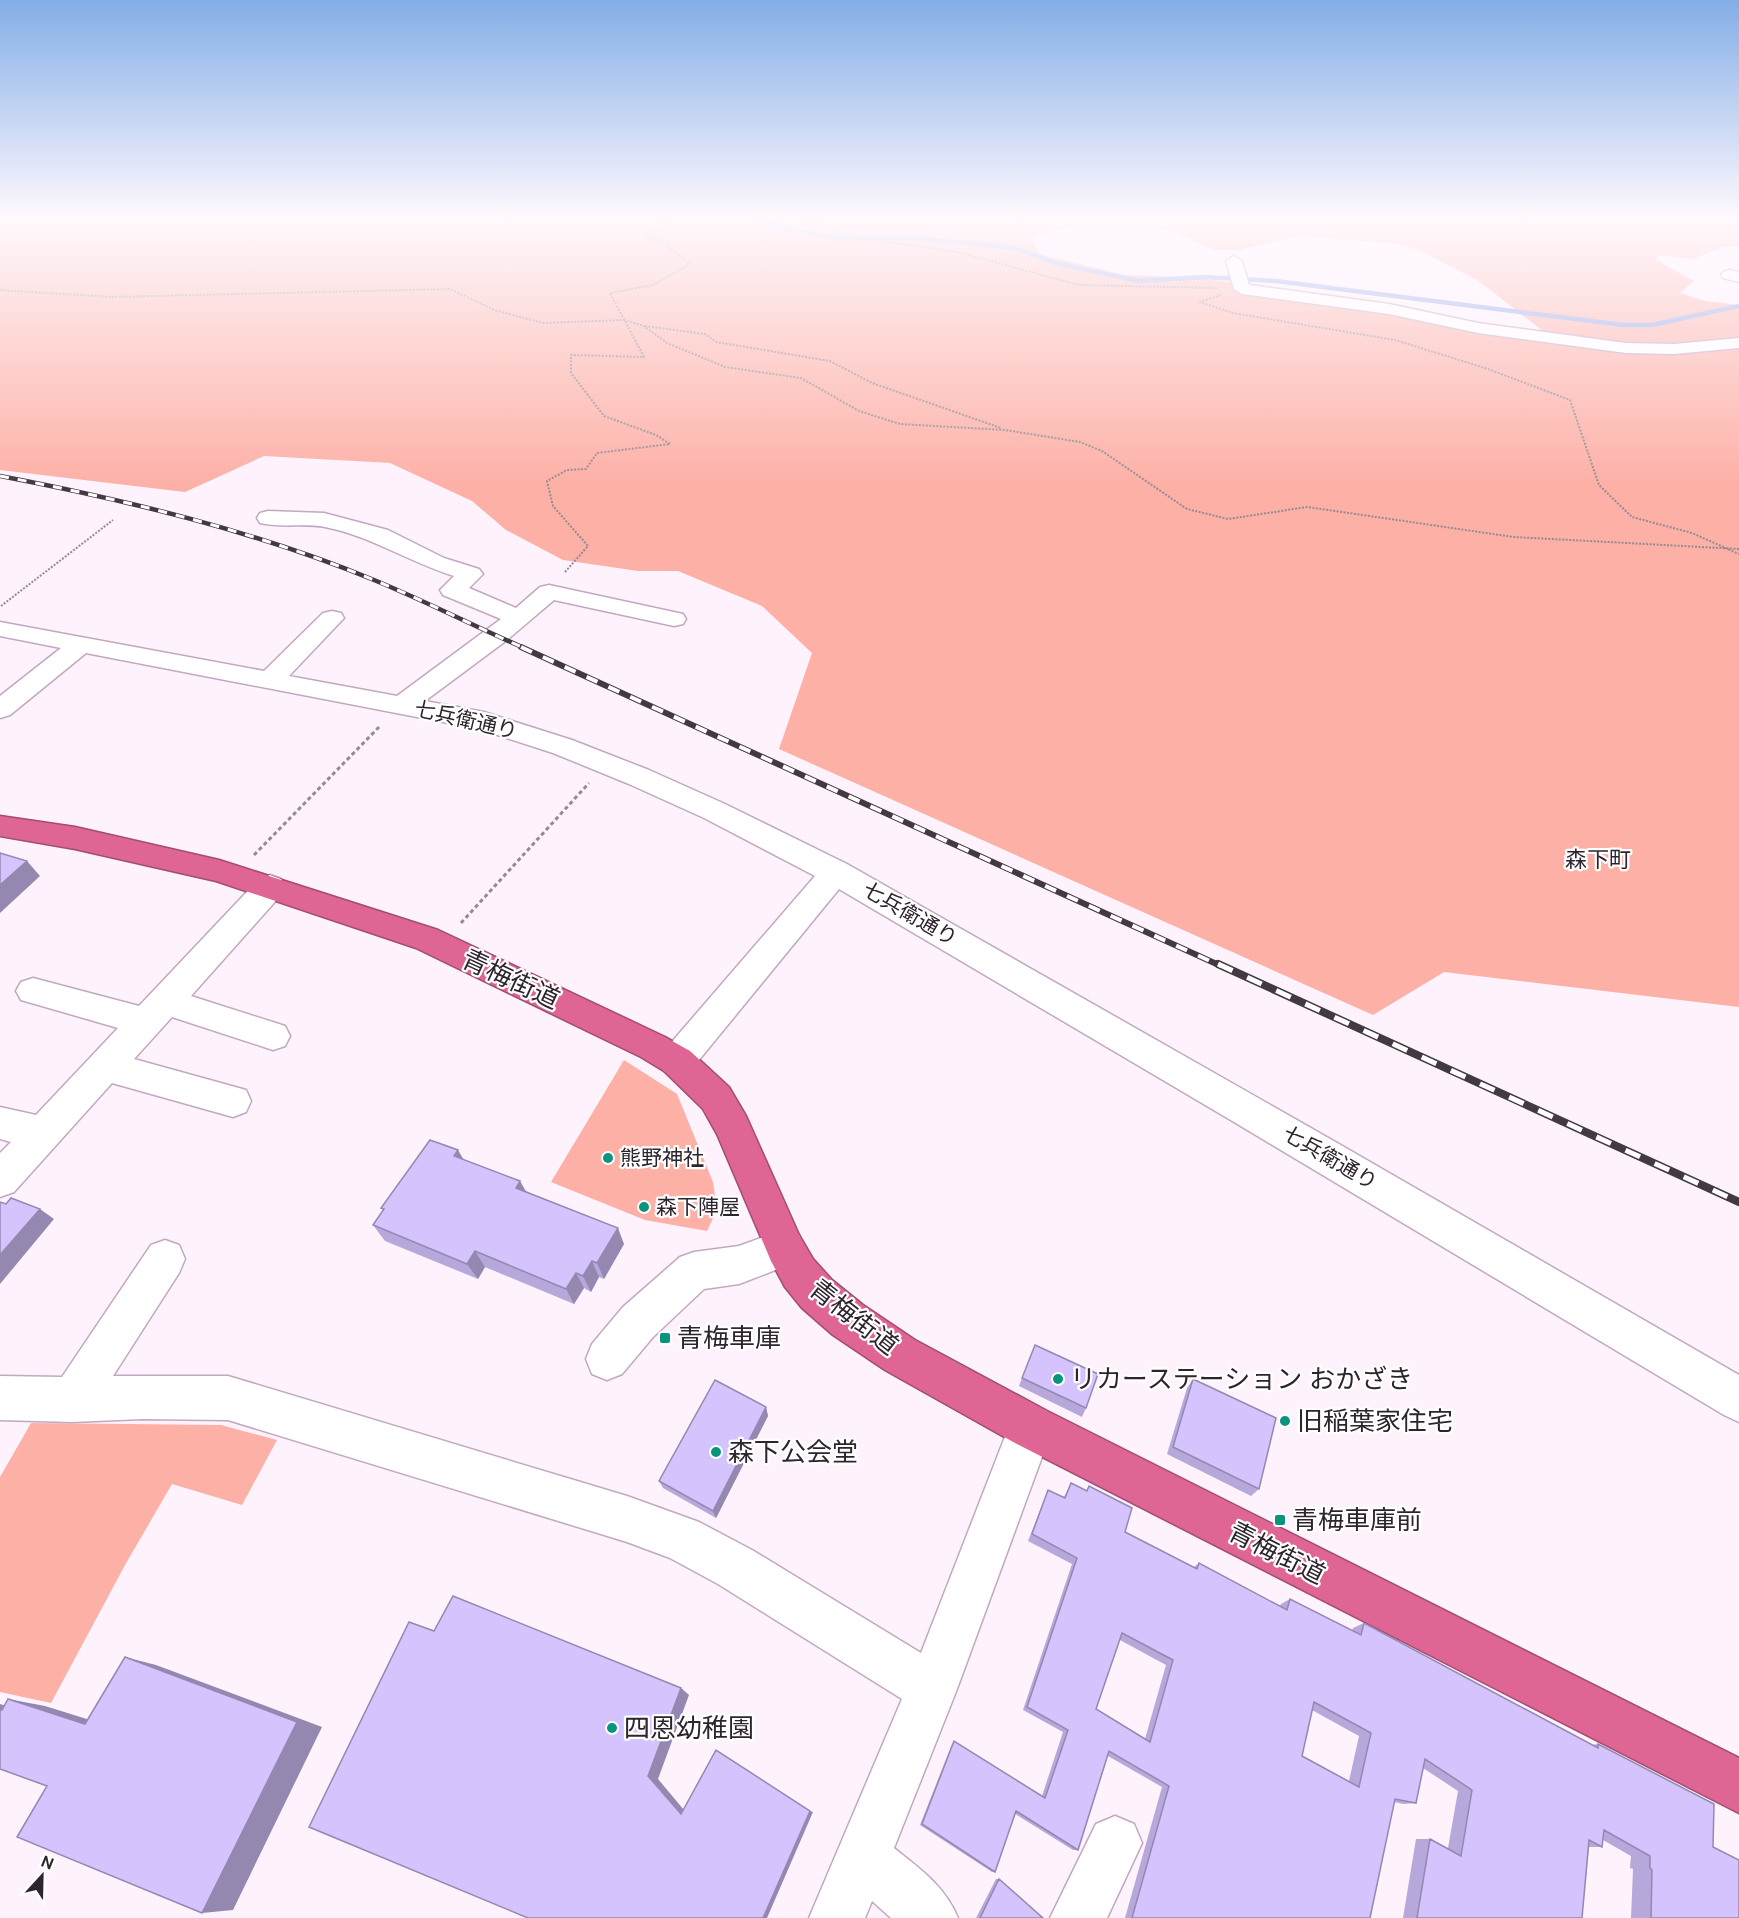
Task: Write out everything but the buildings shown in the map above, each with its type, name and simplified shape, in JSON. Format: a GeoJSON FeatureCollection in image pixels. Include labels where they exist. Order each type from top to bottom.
{"type":"FeatureCollection","features":[{"type":"Feature","properties":{"kind":"highway","name":"青梅街道"},"geometry":{"type":"LineString","coordinates":[[0,826],[75,838],[233,876],[441,945],[598,1020],[676,1061],[716,1098],[733,1126],[784,1248],[799,1273],[817,1294],[848,1320],[900,1355],[1031,1427],[1739,1786]]}},
{"type":"Feature","properties":{"kind":"street"},"geometry":{"type":"LineString","coordinates":[[1378,307],[1478,328],[1626,348],[1674,349],[1739,343]]}},
{"type":"Feature","properties":{"kind":"street"},"geometry":{"type":"LineString","coordinates":[[268,518],[324,520],[380,535],[436,563],[471,574],[452,590],[517,617]]}},
{"type":"Feature","properties":{"kind":"street"},"geometry":{"type":"LineString","coordinates":[[401,706],[498,635],[549,592],[674,619]]}},
{"type":"Feature","properties":{"kind":"street"},"geometry":{"type":"LineString","coordinates":[[270,680],[332,618]]}},
{"type":"Feature","properties":{"kind":"street","name":"七兵衛通り"},"geometry":{"type":"LineString","coordinates":[[0,629],[484,721],[606,764],[705,808],[836,872],[1414,1206],[1739,1400]]}},
{"type":"Feature","properties":{"kind":"street"},"geometry":{"type":"LineString","coordinates":[[0,708],[82,644]]}},
{"type":"Feature","properties":{"kind":"street"},"geometry":{"type":"LineString","coordinates":[[676,1061],[836,872]]}},
{"type":"Feature","properties":{"kind":"street"},"geometry":{"type":"LineString","coordinates":[[0,1180],[270,887]]}},
{"type":"Feature","properties":{"kind":"street"},"geometry":{"type":"LineString","coordinates":[[33,991],[155,1012],[273,1036]]}},
{"type":"Feature","properties":{"kind":"street"},"geometry":{"type":"LineString","coordinates":[[106,1066],[232,1101]]}},
{"type":"Feature","properties":{"kind":"street"},"geometry":{"type":"LineString","coordinates":[[0,1123],[45,1133]]}},
{"type":"Feature","properties":{"kind":"street"},"geometry":{"type":"LineString","coordinates":[[607,1359],[638,1322],[694,1271],[739,1265],[784,1248]]}},
{"type":"Feature","properties":{"kind":"street"},"geometry":{"type":"LineString","coordinates":[[72,1400],[165,1259]]}},
{"type":"Feature","properties":{"kind":"street"},"geometry":{"type":"LineString","coordinates":[[0,1398],[72,1400],[188,1396],[228,1398],[627,1519],[682,1539],[735,1567],[932,1689]]}},
{"type":"Feature","properties":{"kind":"street"},"geometry":{"type":"LineString","coordinates":[[837,1918],[932,1689],[1031,1427]]}},
{"type":"Feature","properties":{"kind":"street"},"geometry":{"type":"LineString","coordinates":[[1078,1918],[1115,1843]]}},
{"type":"Feature","properties":{"kind":"street"},"geometry":{"type":"LineString","coordinates":[[862,1857],[909,1896],[930,1918]]}},
{"type":"Feature","properties":{"kind":"path"},"geometry":{"type":"LineString","coordinates":[[487,307],[543,323],[625,320],[644,326],[705,334],[716,342],[831,361],[872,383],[1005,430]]}},
{"type":"Feature","properties":{"kind":"path"},"geometry":{"type":"LineString","coordinates":[[549,592],[588,546],[554,506],[547,481],[567,470],[586,469],[597,453],[670,444],[656,435],[604,416],[571,373],[571,355],[644,357],[618,307]]}},
{"type":"Feature","properties":{"kind":"path"},"geometry":{"type":"LineString","coordinates":[[1214,307],[1233,313],[1395,340],[1488,369],[1570,400],[1599,486],[1632,517],[1692,533],[1739,554]]}},
{"type":"Feature","properties":{"kind":"path"},"geometry":{"type":"LineString","coordinates":[[644,326],[667,343],[725,367],[801,378],[859,411],[900,424],[1005,430],[1080,442],[1102,451],[1187,509],[1228,519],[1307,507],[1514,537],[1739,549]]}},
{"type":"Feature","properties":{"kind":"path"},"geometry":{"type":"LineString","coordinates":[[0,607],[113,520]]}},
{"type":"Feature","properties":{"kind":"path"},"geometry":{"type":"LineString","coordinates":[[233,876],[401,706]]}},
{"type":"Feature","properties":{"kind":"path"},"geometry":{"type":"LineString","coordinates":[[441,945],[606,764]]}},
{"type":"Feature","properties":{"kind":"shaded area"},"geometry":{"type":"Polygon","coordinates":[[[0,307],[1379,307],[1398,308],[1477,330],[1544,332],[1512,307],[1739,307],[1739,1007],[1444,972],[1373,1015],[779,749],[812,653],[762,606],[678,571],[638,571],[563,560],[506,530],[472,501],[390,463],[264,456],[185,492],[0,470],[0,307]]]}},
{"type":"Feature","properties":{"kind":"shaded area"},"geometry":{"type":"Polygon","coordinates":[[[624,1060],[677,1094],[713,1182],[717,1210],[707,1231],[645,1220],[551,1182],[624,1060]]]}},
{"type":"Feature","properties":{"kind":"shaded area"},"geometry":{"type":"Polygon","coordinates":[[[31,1423],[221,1425],[277,1440],[242,1505],[172,1484],[125,1565],[51,1703],[0,1692],[0,1477],[31,1423]]]}},
{"type":"Feature","properties":{"kind":"waterway"},"geometry":{"type":"LineString","coordinates":[[1477,307],[1623,325],[1652,325],[1737,307]]}},
{"type":"Feature","properties":{"kind":"railway"},"geometry":{"type":"LineString","coordinates":[[0,476],[95,495],[283,546],[412,596],[524,648]]}},
{"type":"Feature","properties":{"kind":"railway"},"geometry":{"type":"LineString","coordinates":[[521,647],[1221,966]]}},
{"type":"Feature","properties":{"kind":"railway"},"geometry":{"type":"LineString","coordinates":[[1218,964],[1739,1202]]}},
{"type":"Feature","properties":{"kind":"place","name":"熊野神社"},"geometry":{"type":"Point","coordinates":[608,1158]}},
{"type":"Feature","properties":{"kind":"place","name":"森下陣屋"},"geometry":{"type":"Point","coordinates":[644,1207]}},
{"type":"Feature","properties":{"kind":"place","name":"青梅車庫"},"geometry":{"type":"Point","coordinates":[665,1338]}},
{"type":"Feature","properties":{"kind":"place","name":"リカーステーション おかざき"},"geometry":{"type":"Point","coordinates":[1058,1379]}},
{"type":"Feature","properties":{"kind":"place","name":"旧稲葉家住宅"},"geometry":{"type":"Point","coordinates":[1285,1421]}},
{"type":"Feature","properties":{"kind":"place","name":"森下公会堂"},"geometry":{"type":"Point","coordinates":[716,1452]}},
{"type":"Feature","properties":{"kind":"place","name":"青梅車庫前"},"geometry":{"type":"Point","coordinates":[1280,1520]}},
{"type":"Feature","properties":{"kind":"place","name":"四恩幼稚園"},"geometry":{"type":"Point","coordinates":[612,1728]}},
{"type":"Feature","properties":{"kind":"district","name":"森下町"},"geometry":{"type":"Point","coordinates":[1598,859]}}]}
